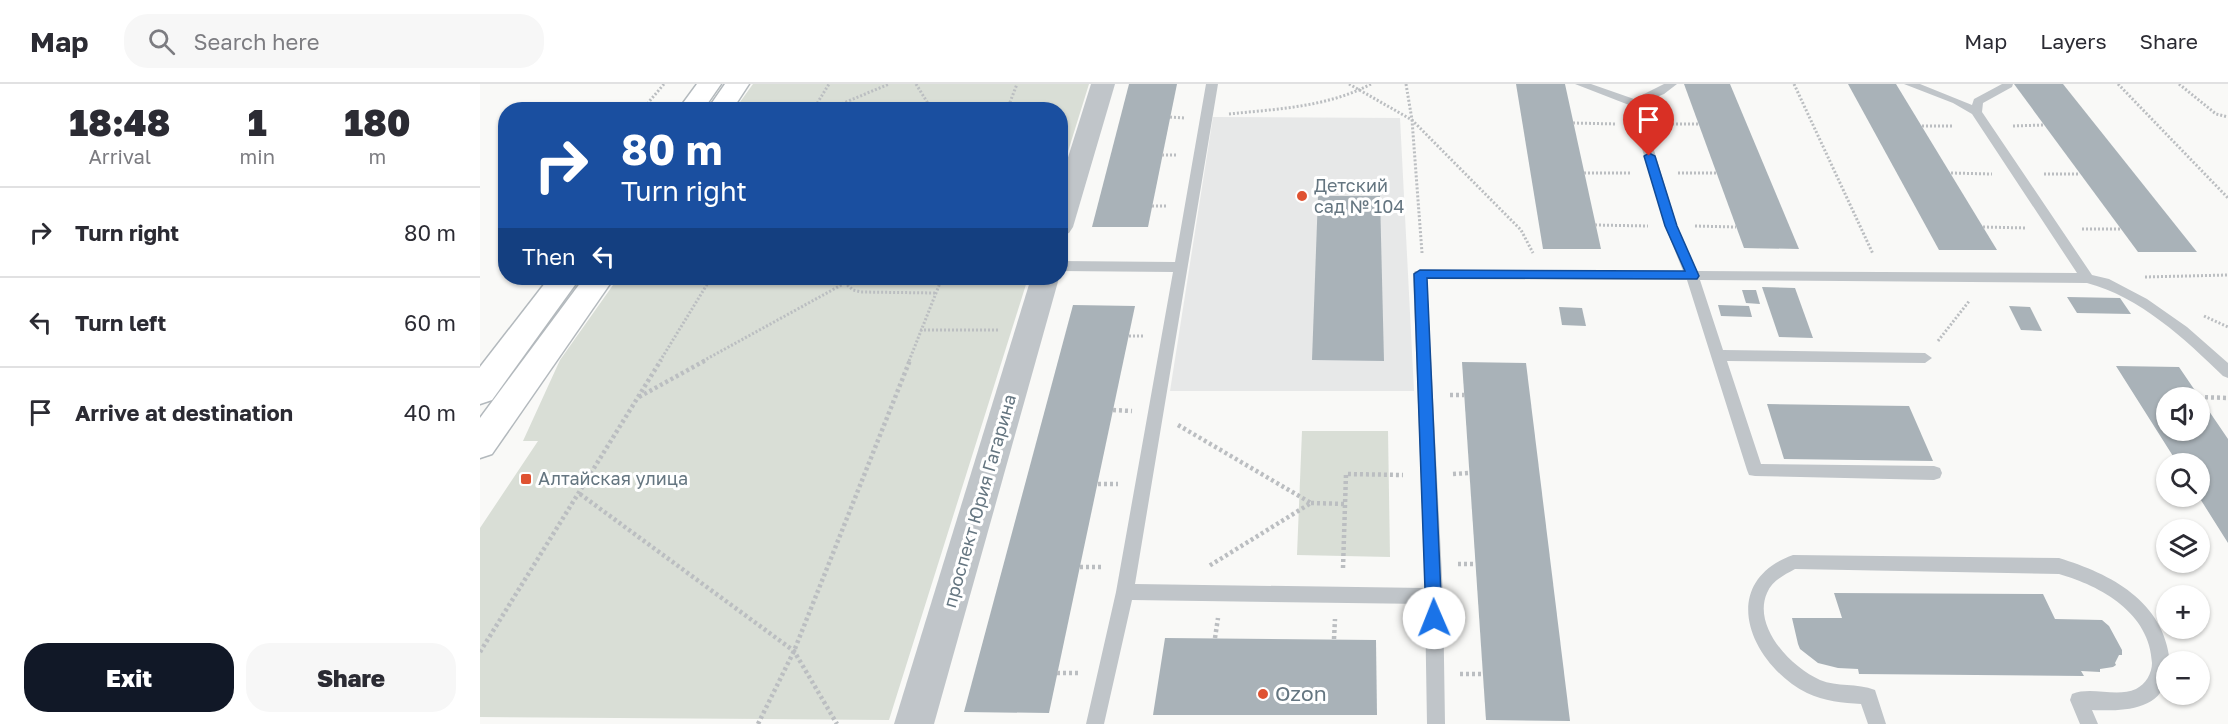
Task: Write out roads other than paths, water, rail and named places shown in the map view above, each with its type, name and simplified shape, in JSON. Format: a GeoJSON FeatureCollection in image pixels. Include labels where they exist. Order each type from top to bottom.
{"type":"FeatureCollection","features":[{"type":"Feature","properties":{"kind":"main road"},"geometry":{"type":"LineString","coordinates":[[696,102],[709,84]]}},
{"type":"Feature","properties":{"kind":"main road"},"geometry":{"type":"LineString","coordinates":[[725,102],[737,84]]}},
{"type":"Feature","properties":{"kind":"main road"},"geometry":{"type":"LineString","coordinates":[[480,391],[560,285]]}},
{"type":"Feature","properties":{"kind":"main road"},"geometry":{"type":"LineString","coordinates":[[480,444],[594,285]]}},
{"type":"Feature","properties":{"kind":"street"},"geometry":{"type":"LineString","coordinates":[[1068,200],[1103,84]]}},
{"type":"Feature","properties":{"kind":"street","name":"проспект Юрия Гагарина"},"geometry":{"type":"LineString","coordinates":[[914,724],[1044,285]]}},
{"type":"Feature","properties":{"kind":"lane"},"geometry":{"type":"LineString","coordinates":[[1095,724],[1125,592],[1212,84]]}},
{"type":"Feature","properties":{"kind":"lane"},"geometry":{"type":"LineString","coordinates":[[1581,84],[1634,103],[1660,92],[1671,84]]}},
{"type":"Feature","properties":{"kind":"lane"},"geometry":{"type":"LineString","coordinates":[[1910,84],[1957,101],[1976,112],[2088,278]]}},
{"type":"Feature","properties":{"kind":"lane"},"geometry":{"type":"LineString","coordinates":[[1976,112],[1978,101],[2008,85]]}},
{"type":"Feature","properties":{"kind":"lane"},"geometry":{"type":"LineString","coordinates":[[1634,103],[1671,226],[1692,276],[1755,470],[1934,473]]}},
{"type":"Feature","properties":{"kind":"lane"},"geometry":{"type":"LineString","coordinates":[[1068,266],[1180,267]]}},
{"type":"Feature","properties":{"kind":"lane"},"geometry":{"type":"LineString","coordinates":[[1436,724],[1434,596],[1420,274],[2088,278],[2096,279],[2134,297],[2210,354],[2228,372]]}},
{"type":"Feature","properties":{"kind":"lane"},"geometry":{"type":"LineString","coordinates":[[1717,355],[1929,352]]}},
{"type":"Feature","properties":{"kind":"lane"},"geometry":{"type":"LineString","coordinates":[[1877,724],[1868,696],[1836,693],[1815,686],[1794,674],[1778,659],[1765,641],[1757,623],[1755,606],[1758,591],[1766,577],[1778,567],[1793,561],[2059,566],[2097,579],[2116,590],[2146,620],[2156,637],[2161,655],[2161,672],[2153,687],[2140,696],[2121,701],[2079,700],[2090,724]]}},
{"type":"Feature","properties":{"kind":"lane"},"geometry":{"type":"LineString","coordinates":[[1125,592],[1434,596]]}},
{"type":"Feature","properties":{"kind":"place","name":"Детский сад № 104"},"geometry":{"type":"Point","coordinates":[1302,196]}},
{"type":"Feature","properties":{"kind":"place","name":"Алтайская улица"},"geometry":{"type":"Point","coordinates":[526,479]}},
{"type":"Feature","properties":{"kind":"place","name":"Ozon"},"geometry":{"type":"Point","coordinates":[1263,694]}}]}
